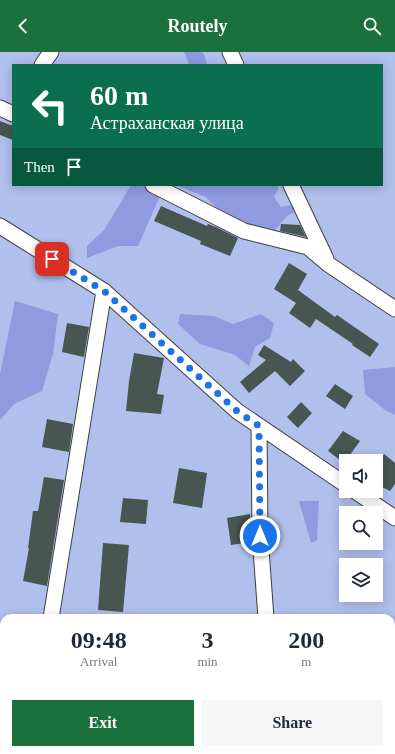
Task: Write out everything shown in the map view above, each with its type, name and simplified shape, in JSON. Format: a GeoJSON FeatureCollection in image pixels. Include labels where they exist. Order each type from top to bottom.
{"type":"FeatureCollection","features":[{"type":"Feature","properties":{"kind":"street"},"geometry":{"type":"LineString","coordinates":[[43,64],[51,52]]}},
{"type":"Feature","properties":{"kind":"street"},"geometry":{"type":"LineString","coordinates":[[230,52],[236,64]]}},
{"type":"Feature","properties":{"kind":"street"},"geometry":{"type":"LineString","coordinates":[[155,186],[244,231],[308,247],[328,264],[395,309]]}},
{"type":"Feature","properties":{"kind":"street"},"geometry":{"type":"LineString","coordinates":[[292,186],[328,264]]}},
{"type":"Feature","properties":{"kind":"street"},"geometry":{"type":"LineString","coordinates":[[0,226],[104,291],[237,411],[339,480]]}},
{"type":"Feature","properties":{"kind":"street"},"geometry":{"type":"LineString","coordinates":[[52,614],[104,291]]}},
{"type":"Feature","properties":{"kind":"street"},"geometry":{"type":"LineString","coordinates":[[259,426],[260,536],[269,614]]}},
{"type":"Feature","properties":{"kind":"street"},"geometry":{"type":"LineString","coordinates":[[365,498],[395,518]]}},
{"type":"Feature","properties":{"kind":"shaded area"},"geometry":{"type":"Polygon","coordinates":[[[0,52],[395,52],[395,614],[0,614],[0,52]]]}},
{"type":"Feature","properties":{"kind":"shaded area"},"geometry":{"type":"Polygon","coordinates":[[[184,52],[201,52],[204,54],[207,64],[189,64],[184,52]]]}},
{"type":"Feature","properties":{"kind":"shaded area"},"geometry":{"type":"Polygon","coordinates":[[[130,186],[153,186],[161,194],[138,246],[118,246],[87,258],[87,246],[104,230],[130,186]]]}},
{"type":"Feature","properties":{"kind":"shaded area"},"geometry":{"type":"Polygon","coordinates":[[[178,186],[278,186],[274,197],[281,207],[290,205],[298,210],[287,216],[275,230],[256,229],[243,221],[220,211],[206,197],[178,186]]]}},
{"type":"Feature","properties":{"kind":"shaded area"},"geometry":{"type":"Polygon","coordinates":[[[15,301],[58,314],[53,354],[42,391],[14,404],[0,420],[0,374],[15,301]]]}},
{"type":"Feature","properties":{"kind":"shaded area"},"geometry":{"type":"Polygon","coordinates":[[[180,314],[214,316],[233,324],[261,314],[274,323],[270,338],[255,347],[249,366],[235,355],[200,344],[178,324],[180,314]]]}},
{"type":"Feature","properties":{"kind":"shaded area"},"geometry":{"type":"Polygon","coordinates":[[[395,367],[395,415],[385,410],[365,394],[363,370],[395,367]]]}},
{"type":"Feature","properties":{"kind":"shaded area"},"geometry":{"type":"Polygon","coordinates":[[[299,501],[319,501],[317,540],[311,543],[299,501]]]}},
{"type":"Feature","properties":{"kind":"building"},"geometry":{"type":"Polygon","coordinates":[[[0,121],[12,126],[12,140],[0,135],[0,121]]]}},
{"type":"Feature","properties":{"kind":"building"},"geometry":{"type":"Polygon","coordinates":[[[161,206],[207,226],[208,224],[216,227],[238,238],[230,256],[200,244],[201,241],[154,221],[161,206]]]}},
{"type":"Feature","properties":{"kind":"building"},"geometry":{"type":"Polygon","coordinates":[[[281,224],[300,225],[306,237],[280,231],[281,224]]]}},
{"type":"Feature","properties":{"kind":"building"},"geometry":{"type":"Polygon","coordinates":[[[289,263],[307,274],[298,290],[335,317],[337,315],[379,344],[370,357],[316,319],[310,328],[289,313],[296,303],[274,289],[289,263]]]}},
{"type":"Feature","properties":{"kind":"building"},"geometry":{"type":"Polygon","coordinates":[[[67,323],[89,327],[84,357],[62,352],[67,323]]]}},
{"type":"Feature","properties":{"kind":"building"},"geometry":{"type":"Polygon","coordinates":[[[264,345],[291,362],[293,359],[305,371],[290,386],[275,371],[249,393],[240,382],[266,360],[258,355],[264,345]]]}},
{"type":"Feature","properties":{"kind":"building"},"geometry":{"type":"Polygon","coordinates":[[[134,353],[164,358],[157,394],[164,395],[161,414],[126,411],[134,353]]]}},
{"type":"Feature","properties":{"kind":"building"},"geometry":{"type":"Polygon","coordinates":[[[335,384],[353,396],[345,409],[326,396],[335,384]]]}},
{"type":"Feature","properties":{"kind":"building"},"geometry":{"type":"Polygon","coordinates":[[[301,402],[312,413],[298,428],[287,417],[301,402]]]}},
{"type":"Feature","properties":{"kind":"building"},"geometry":{"type":"Polygon","coordinates":[[[47,419],[73,424],[69,452],[42,447],[47,419]]]}},
{"type":"Feature","properties":{"kind":"building"},"geometry":{"type":"Polygon","coordinates":[[[343,431],[360,441],[351,454],[339,454],[339,459],[328,451],[343,431]]]}},
{"type":"Feature","properties":{"kind":"building"},"geometry":{"type":"Polygon","coordinates":[[[384,454],[395,463],[395,484],[390,491],[383,488],[384,454]]]}},
{"type":"Feature","properties":{"kind":"building"},"geometry":{"type":"Polygon","coordinates":[[[179,468],[207,473],[202,508],[173,503],[179,468]]]}},
{"type":"Feature","properties":{"kind":"building"},"geometry":{"type":"Polygon","coordinates":[[[44,477],[64,480],[47,586],[23,581],[29,548],[33,511],[38,511],[44,477]]]}},
{"type":"Feature","properties":{"kind":"building"},"geometry":{"type":"Polygon","coordinates":[[[123,498],[148,500],[146,524],[120,522],[123,498]]]}},
{"type":"Feature","properties":{"kind":"building"},"geometry":{"type":"Polygon","coordinates":[[[250,514],[251,542],[231,545],[227,518],[250,514]]]}},
{"type":"Feature","properties":{"kind":"building"},"geometry":{"type":"Polygon","coordinates":[[[103,543],[129,545],[123,612],[98,610],[103,543]]]}},
{"type":"Feature","properties":{"kind":"route"},"geometry":{"type":"LineString","coordinates":[[52,259],[104,291],[237,411],[259,426],[260,536]]}}]}
